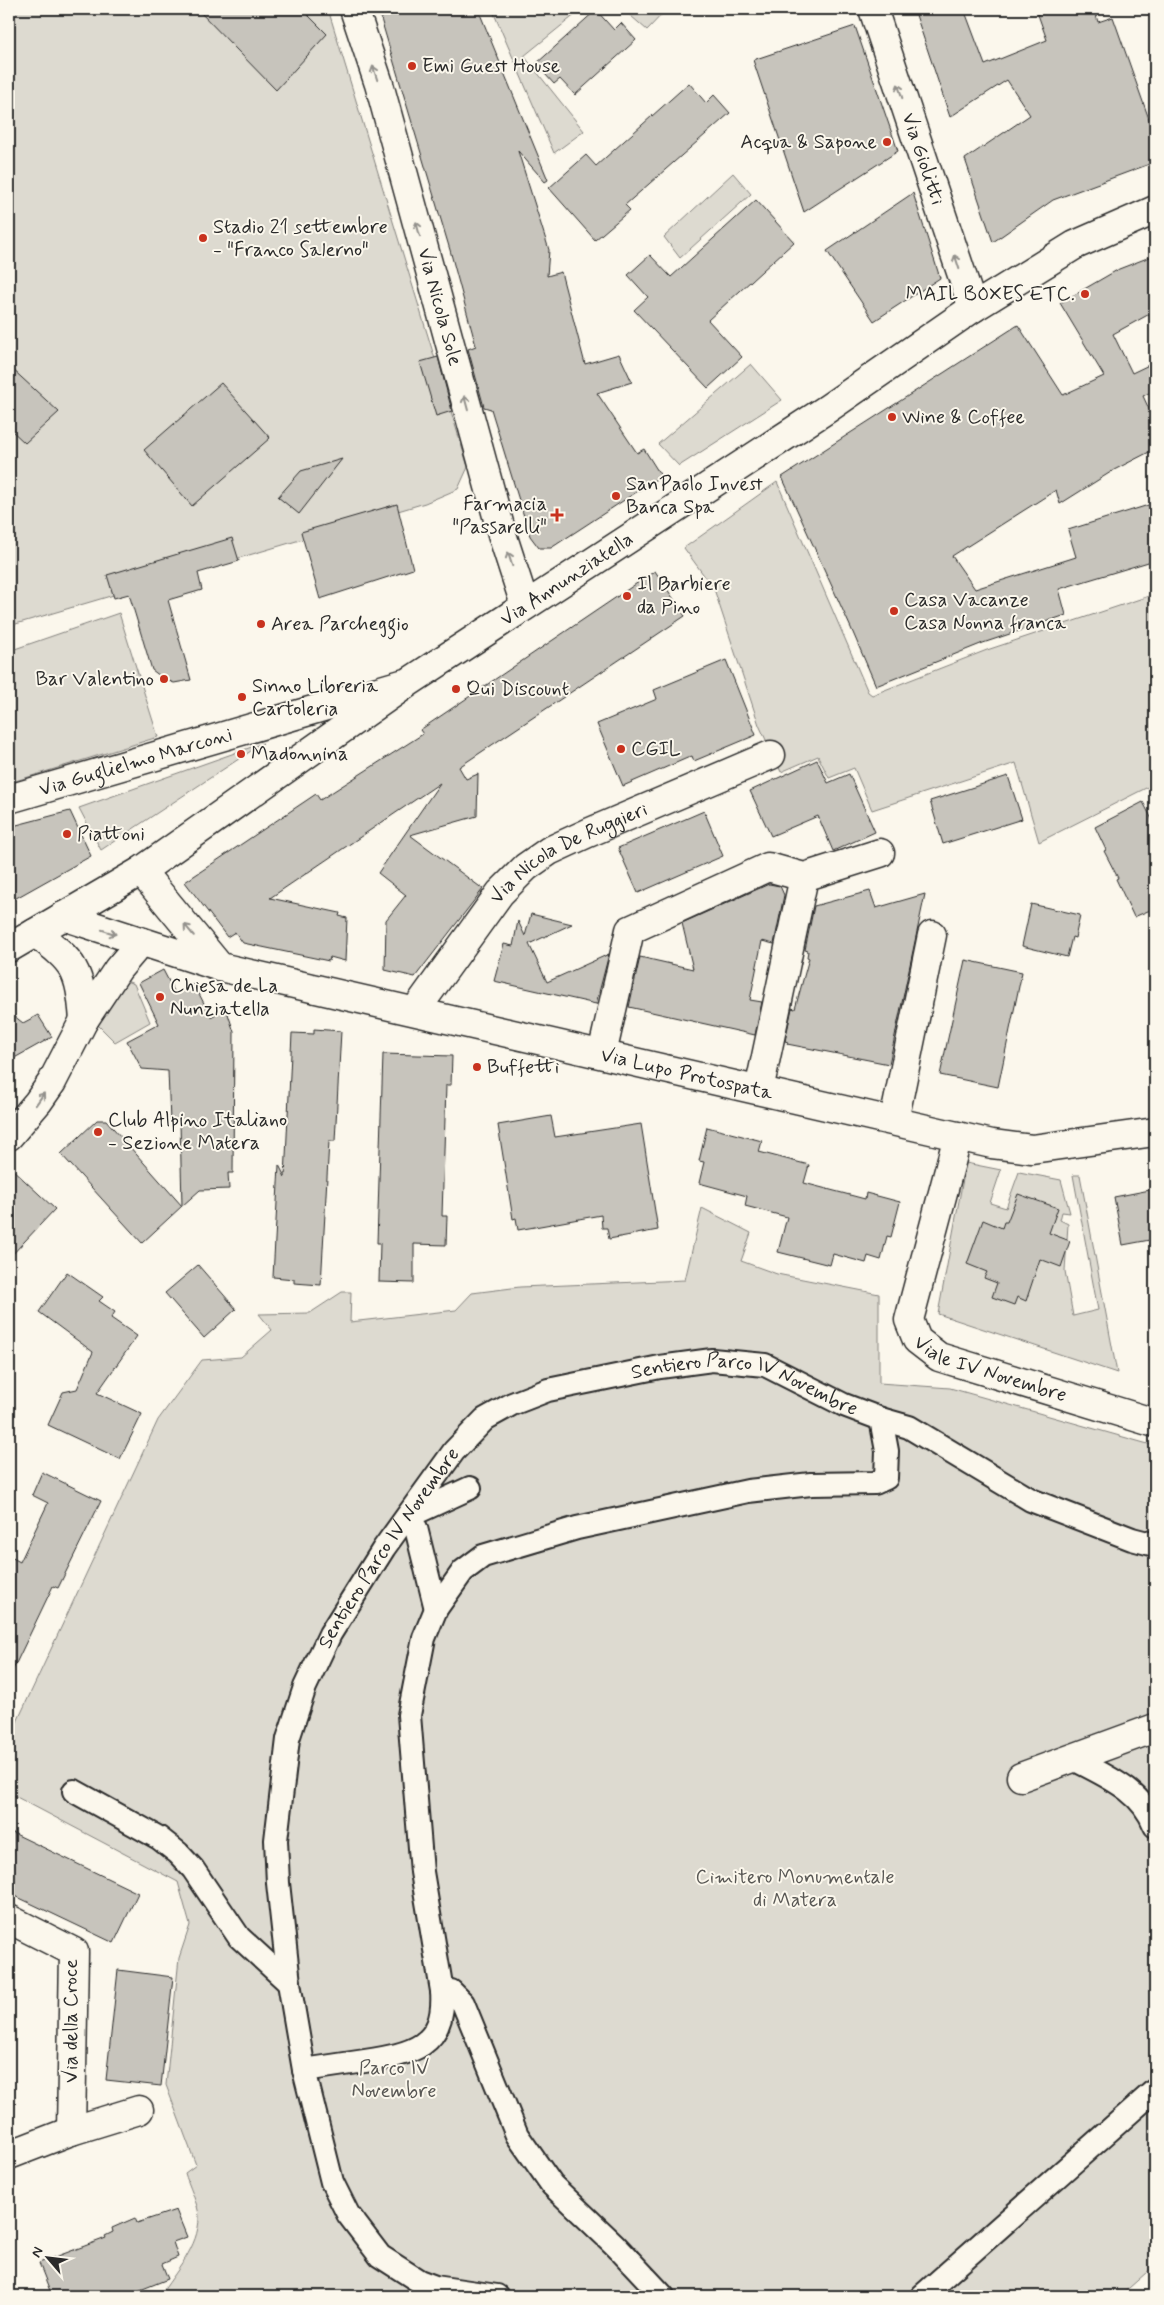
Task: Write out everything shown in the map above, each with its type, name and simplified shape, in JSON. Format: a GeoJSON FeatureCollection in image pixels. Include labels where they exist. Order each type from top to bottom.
{"type":"FeatureCollection","features":[{"type":"Feature","properties":{"kind":"street","name":"Via Nicola Sole"},"geometry":{"type":"LineString","coordinates":[[354,9],[378,84],[502,534],[525,605]]}},
{"type":"Feature","properties":{"kind":"street","name":"Via Giolitti"},"geometry":{"type":"LineString","coordinates":[[873,9],[973,308]]}},
{"type":"Feature","properties":{"kind":"street","name":"Via Annunziatella"},"geometry":{"type":"LineString","coordinates":[[9,948],[141,871],[409,682],[828,408],[973,308],[1075,245],[1155,210]]}},
{"type":"Feature","properties":{"kind":"street","name":"Via Guglielmo Marconi"},"geometry":{"type":"LineString","coordinates":[[9,799],[409,682]]}},
{"type":"Feature","properties":{"kind":"street","name":"Via Nicola De Ruggieri"},"geometry":{"type":"LineString","coordinates":[[415,1011],[500,893],[526,867],[549,851],[588,833],[771,755]]}},
{"type":"Feature","properties":{"kind":"street"},"geometry":{"type":"LineString","coordinates":[[602,1054],[630,930],[768,867],[804,878],[880,853]]}},
{"type":"Feature","properties":{"kind":"street"},"geometry":{"type":"LineString","coordinates":[[141,871],[220,967]]}},
{"type":"Feature","properties":{"kind":"street"},"geometry":{"type":"LineString","coordinates":[[759,1090],[804,878]]}},
{"type":"Feature","properties":{"kind":"street","name":"Via Lupo Protospata"},"geometry":{"type":"LineString","coordinates":[[62,916],[220,967],[992,1144],[1032,1149],[1155,1132]]}},
{"type":"Feature","properties":{"kind":"street"},"geometry":{"type":"LineString","coordinates":[[34,933],[58,950],[74,969],[82,988],[84,1020]]}},
{"type":"Feature","properties":{"kind":"street"},"geometry":{"type":"LineString","coordinates":[[894,1121],[932,935]]}},
{"type":"Feature","properties":{"kind":"street"},"geometry":{"type":"LineString","coordinates":[[9,1136],[28,1115],[52,1082],[84,1020],[118,969],[141,942]]}},
{"type":"Feature","properties":{"kind":"street","name":"Viale IV Novembre"},"geometry":{"type":"LineString","coordinates":[[958,1136],[909,1320],[917,1340],[939,1357],[1155,1423]]}},
{"type":"Feature","properties":{"kind":"street","name":"Sentiero Parco IV Novembre"},"geometry":{"type":"LineString","coordinates":[[497,2296],[436,2287],[419,2281],[380,2256],[348,2214],[332,2182],[304,2070],[289,1982],[278,1883],[276,1840],[288,1739],[305,1686],[330,1634],[384,1548],[454,1451],[485,1419],[512,1404],[548,1390],[660,1367],[712,1360],[765,1365],[844,1405],[908,1427],[1031,1500],[1132,1539],[1155,1545]]}},
{"type":"Feature","properties":{"kind":"street"},"geometry":{"type":"LineString","coordinates":[[304,2070],[400,2056],[420,2047],[432,2036],[440,2024],[443,2007],[442,1991],[422,1872],[409,1715],[424,1638],[436,1609],[463,1571],[483,1556],[577,1528],[748,1491],[811,1484],[875,1483],[886,1478],[886,1451],[881,1419]]}},
{"type":"Feature","properties":{"kind":"street"},"geometry":{"type":"LineString","coordinates":[[436,1609],[416,1528],[407,1518],[470,1488]]}},
{"type":"Feature","properties":{"kind":"street"},"geometry":{"type":"LineString","coordinates":[[1021,1777],[1155,1728]]}},
{"type":"Feature","properties":{"kind":"street"},"geometry":{"type":"LineString","coordinates":[[1072,1758],[1130,1792],[1143,1802],[1155,1826]]}},
{"type":"Feature","properties":{"kind":"street"},"geometry":{"type":"LineString","coordinates":[[74,1791],[159,1838],[178,1852],[193,1869],[239,1937],[289,1982]]}},
{"type":"Feature","properties":{"kind":"street","name":"Via della Croce"},"geometry":{"type":"LineString","coordinates":[[9,1919],[74,1952],[70,2131]]}},
{"type":"Feature","properties":{"kind":"street"},"geometry":{"type":"LineString","coordinates":[[442,1991],[451,1991],[463,2003],[517,2135],[552,2185],[615,2245],[663,2296]]}},
{"type":"Feature","properties":{"kind":"street"},"geometry":{"type":"LineString","coordinates":[[922,2296],[1155,2090]]}},
{"type":"Feature","properties":{"kind":"street"},"geometry":{"type":"LineString","coordinates":[[9,2156],[70,2131],[139,2110]]}},
{"type":"Feature","properties":{"kind":"green space","name":"Stadio 21 settembre - \"Franco Salerno\""},"geometry":{"type":"Polygon","coordinates":[[[9,9],[328,9],[468,467],[458,489],[425,503],[9,626],[9,9]]]}},
{"type":"Feature","properties":{"kind":"green space"},"geometry":{"type":"Polygon","coordinates":[[[492,9],[582,9],[524,56],[584,131],[554,153],[492,9]]]}},
{"type":"Feature","properties":{"kind":"green space"},"geometry":{"type":"Polygon","coordinates":[[[623,9],[667,9],[647,30],[623,9]]]}},
{"type":"Feature","properties":{"kind":"green space"},"geometry":{"type":"Polygon","coordinates":[[[733,173],[751,194],[680,258],[664,237],[733,173]]]}},
{"type":"Feature","properties":{"kind":"green space"},"geometry":{"type":"Polygon","coordinates":[[[751,364],[782,400],[679,466],[658,444],[751,364]]]}},
{"type":"Feature","properties":{"kind":"green space"},"geometry":{"type":"Polygon","coordinates":[[[777,482],[868,692],[872,695],[987,650],[1155,594],[1155,801],[1148,787],[1039,842],[1016,763],[872,810],[854,768],[829,778],[818,756],[781,772],[759,725],[714,589],[684,548],[777,482]]]}},
{"type":"Feature","properties":{"kind":"green space"},"geometry":{"type":"Polygon","coordinates":[[[119,613],[158,737],[9,783],[9,651],[119,613]]]}},
{"type":"Feature","properties":{"kind":"green space"},"geometry":{"type":"Polygon","coordinates":[[[263,743],[101,850],[79,808],[263,743]]]}},
{"type":"Feature","properties":{"kind":"green space"},"geometry":{"type":"Polygon","coordinates":[[[121,979],[134,984],[150,1022],[115,1042],[98,1025],[121,979]]]}},
{"type":"Feature","properties":{"kind":"green space"},"geometry":{"type":"Polygon","coordinates":[[[966,1163],[1001,1170],[990,1203],[1006,1208],[1019,1172],[1061,1180],[1070,1213],[1062,1212],[1060,1220],[1068,1224],[1065,1271],[1073,1316],[1098,1310],[1073,1175],[1080,1175],[1117,1373],[938,1314],[966,1163]]]}},
{"type":"Feature","properties":{"kind":"green space","name":"Parco IV Novembre"},"geometry":{"type":"Polygon","coordinates":[[[702,1208],[751,1233],[741,1261],[777,1274],[879,1294],[879,1383],[950,1388],[1155,1446],[1155,2265],[1120,2296],[160,2296],[191,2249],[198,2228],[199,2217],[185,2173],[196,2165],[166,2085],[179,1958],[190,1925],[178,1882],[9,1793],[9,1739],[158,1420],[202,1360],[241,1357],[272,1330],[259,1314],[310,1313],[342,1292],[351,1292],[350,1322],[456,1310],[472,1293],[520,1287],[685,1280],[702,1208]]]}},
{"type":"Feature","properties":{"kind":"building"},"geometry":{"type":"Polygon","coordinates":[[[197,9],[302,9],[327,34],[276,90],[197,9]]]}},
{"type":"Feature","properties":{"kind":"building"},"geometry":{"type":"Polygon","coordinates":[[[378,9],[478,9],[548,180],[545,182],[518,151],[549,250],[547,276],[561,272],[585,364],[619,354],[632,382],[597,393],[637,453],[644,449],[661,476],[551,548],[539,548],[530,536],[491,409],[484,407],[468,349],[476,346],[450,250],[378,9]]]}},
{"type":"Feature","properties":{"kind":"building"},"geometry":{"type":"Polygon","coordinates":[[[914,9],[964,9],[985,65],[1047,40],[1036,9],[1094,9],[1098,22],[1113,17],[1155,136],[1155,162],[1053,200],[993,242],[965,159],[1030,115],[1007,80],[950,117],[914,9]]]}},
{"type":"Feature","properties":{"kind":"building"},"geometry":{"type":"Polygon","coordinates":[[[596,10],[614,30],[621,23],[636,40],[575,95],[560,79],[554,84],[536,64],[596,10]]]}},
{"type":"Feature","properties":{"kind":"building"},"geometry":{"type":"Polygon","coordinates":[[[855,26],[898,151],[804,212],[753,60],[855,26]]]}},
{"type":"Feature","properties":{"kind":"building"},"geometry":{"type":"Polygon","coordinates":[[[689,83],[706,103],[714,95],[730,113],[625,205],[630,210],[595,240],[549,188],[586,155],[596,166],[689,83]]]}},
{"type":"Feature","properties":{"kind":"building"},"geometry":{"type":"Polygon","coordinates":[[[913,193],[940,278],[874,321],[827,251],[913,193]]]}},
{"type":"Feature","properties":{"kind":"building"},"geometry":{"type":"Polygon","coordinates":[[[756,200],[794,242],[708,320],[742,357],[708,388],[634,310],[648,297],[628,275],[650,255],[671,277],[756,200]]]}},
{"type":"Feature","properties":{"kind":"building"},"geometry":{"type":"Polygon","coordinates":[[[1155,255],[1155,311],[1113,334],[1132,373],[1155,362],[1155,390],[1143,396],[1155,422],[1155,449],[1114,470],[1060,504],[1056,490],[952,556],[975,589],[1076,557],[1068,530],[1155,503],[1155,560],[1059,589],[1066,615],[983,643],[876,686],[782,477],[1018,325],[1063,395],[1104,376],[1060,303],[1119,269],[1155,255]]]}},
{"type":"Feature","properties":{"kind":"building"},"geometry":{"type":"Polygon","coordinates":[[[438,357],[452,411],[436,416],[420,362],[438,357]]]}},
{"type":"Feature","properties":{"kind":"building"},"geometry":{"type":"Polygon","coordinates":[[[9,366],[59,412],[25,443],[9,428],[9,366]]]}},
{"type":"Feature","properties":{"kind":"building"},"geometry":{"type":"Polygon","coordinates":[[[221,383],[270,438],[192,506],[144,450],[221,383]]]}},
{"type":"Feature","properties":{"kind":"building"},"geometry":{"type":"Polygon","coordinates":[[[342,459],[299,514],[278,497],[301,471],[342,459]]]}},
{"type":"Feature","properties":{"kind":"building"},"geometry":{"type":"Polygon","coordinates":[[[397,504],[413,569],[320,599],[301,532],[397,504]]]}},
{"type":"Feature","properties":{"kind":"building"},"geometry":{"type":"Polygon","coordinates":[[[232,538],[239,561],[198,573],[202,590],[168,600],[191,680],[174,683],[164,679],[152,670],[129,594],[114,598],[107,575],[232,538]]]}},
{"type":"Feature","properties":{"kind":"building"},"geometry":{"type":"Polygon","coordinates":[[[655,571],[685,616],[459,767],[466,779],[478,774],[477,816],[410,835],[483,889],[415,977],[385,970],[386,920],[406,895],[378,873],[440,783],[270,898],[340,913],[339,916],[347,918],[345,961],[330,957],[329,961],[243,943],[235,932],[227,937],[185,882],[316,794],[320,800],[423,734],[420,730],[655,571]]]}},
{"type":"Feature","properties":{"kind":"building"},"geometry":{"type":"Polygon","coordinates":[[[726,660],[756,735],[694,761],[692,756],[623,786],[597,724],[657,699],[654,690],[726,660]]]}},
{"type":"Feature","properties":{"kind":"building"},"geometry":{"type":"Polygon","coordinates":[[[817,760],[828,783],[849,774],[875,832],[833,851],[818,816],[771,836],[750,791],[817,760]]]}},
{"type":"Feature","properties":{"kind":"building"},"geometry":{"type":"Polygon","coordinates":[[[1008,776],[1022,819],[943,844],[930,801],[1008,776]]]}},
{"type":"Feature","properties":{"kind":"building"},"geometry":{"type":"Polygon","coordinates":[[[1143,802],[1155,825],[1155,908],[1134,917],[1095,827],[1143,802]]]}},
{"type":"Feature","properties":{"kind":"building"},"geometry":{"type":"Polygon","coordinates":[[[70,811],[91,856],[9,902],[9,827],[70,811]]]}},
{"type":"Feature","properties":{"kind":"building"},"geometry":{"type":"Polygon","coordinates":[[[704,811],[723,856],[638,893],[618,848],[704,811]]]}},
{"type":"Feature","properties":{"kind":"building"},"geometry":{"type":"Polygon","coordinates":[[[769,884],[780,886],[784,895],[774,944],[762,941],[750,1000],[762,1002],[755,1035],[629,1007],[640,957],[693,969],[682,923],[769,884]]]}},
{"type":"Feature","properties":{"kind":"building"},"geometry":{"type":"Polygon","coordinates":[[[870,891],[876,908],[925,894],[889,1064],[787,1044],[788,1042],[785,1041],[792,1008],[795,1009],[809,958],[807,957],[808,951],[805,950],[814,906],[870,891]]]}},
{"type":"Feature","properties":{"kind":"building"},"geometry":{"type":"Polygon","coordinates":[[[1031,904],[1080,915],[1075,938],[1072,937],[1067,957],[1022,946],[1031,904]]]}},
{"type":"Feature","properties":{"kind":"building"},"geometry":{"type":"Polygon","coordinates":[[[531,914],[572,924],[529,944],[547,982],[609,954],[596,1004],[494,981],[504,944],[513,946],[518,921],[525,936],[531,914]]]}},
{"type":"Feature","properties":{"kind":"building"},"geometry":{"type":"Polygon","coordinates":[[[965,960],[1022,972],[998,1087],[940,1075],[965,960]]]}},
{"type":"Feature","properties":{"kind":"building"},"geometry":{"type":"Polygon","coordinates":[[[163,970],[175,993],[194,984],[211,1017],[226,1008],[234,1032],[233,1173],[228,1173],[229,1189],[200,1190],[182,1206],[180,1122],[170,1122],[168,1071],[142,1069],[127,1041],[159,1024],[139,983],[163,970]]]}},
{"type":"Feature","properties":{"kind":"building"},"geometry":{"type":"Polygon","coordinates":[[[9,1012],[23,1023],[38,1015],[52,1037],[9,1061],[9,1012]]]}},
{"type":"Feature","properties":{"kind":"building"},"geometry":{"type":"Polygon","coordinates":[[[314,1029],[341,1031],[335,1141],[329,1141],[321,1285],[294,1283],[294,1279],[273,1277],[279,1165],[285,1177],[292,1033],[314,1034],[314,1029]]]}},
{"type":"Feature","properties":{"kind":"building"},"geometry":{"type":"Polygon","coordinates":[[[383,1054],[452,1056],[451,1085],[446,1085],[442,1216],[447,1216],[446,1245],[414,1244],[414,1283],[379,1282],[380,1243],[377,1243],[383,1054]]]}},
{"type":"Feature","properties":{"kind":"building"},"geometry":{"type":"Polygon","coordinates":[[[551,1116],[555,1137],[641,1124],[658,1230],[609,1239],[607,1228],[602,1228],[601,1215],[518,1230],[516,1218],[513,1219],[498,1125],[551,1116]]]}},
{"type":"Feature","properties":{"kind":"building"},"geometry":{"type":"Polygon","coordinates":[[[97,1120],[106,1120],[182,1206],[142,1243],[61,1154],[97,1120]]]}},
{"type":"Feature","properties":{"kind":"building"},"geometry":{"type":"Polygon","coordinates":[[[707,1127],[762,1141],[759,1152],[809,1165],[804,1183],[865,1199],[866,1193],[900,1202],[891,1237],[887,1236],[881,1260],[868,1256],[866,1263],[833,1254],[830,1265],[778,1252],[787,1217],[745,1206],[747,1196],[699,1183],[704,1162],[699,1161],[707,1127]]]}},
{"type":"Feature","properties":{"kind":"building"},"geometry":{"type":"Polygon","coordinates":[[[9,1166],[55,1209],[9,1258],[9,1166]]]}},
{"type":"Feature","properties":{"kind":"building"},"geometry":{"type":"Polygon","coordinates":[[[1150,1190],[1150,1192],[1155,1192],[1155,1239],[1123,1245],[1114,1197],[1150,1190]]]}},
{"type":"Feature","properties":{"kind":"building"},"geometry":{"type":"Polygon","coordinates":[[[1018,1194],[1058,1208],[1049,1233],[1070,1241],[1061,1267],[1040,1259],[1026,1301],[1017,1297],[1014,1305],[992,1297],[997,1283],[984,1278],[987,1272],[967,1264],[983,1220],[1002,1228],[1004,1222],[1007,1222],[1018,1194]]]}},
{"type":"Feature","properties":{"kind":"building"},"geometry":{"type":"Polygon","coordinates":[[[198,1265],[236,1309],[204,1338],[165,1293],[198,1265]]]}},
{"type":"Feature","properties":{"kind":"building"},"geometry":{"type":"Polygon","coordinates":[[[67,1272],[103,1297],[99,1301],[115,1312],[111,1318],[137,1336],[97,1393],[142,1414],[120,1459],[48,1425],[63,1392],[77,1389],[93,1352],[39,1312],[67,1272]]]}},
{"type":"Feature","properties":{"kind":"building"},"geometry":{"type":"Polygon","coordinates":[[[42,1472],[101,1501],[58,1588],[53,1586],[9,1678],[9,1556],[20,1562],[48,1503],[32,1495],[42,1472]]]}},
{"type":"Feature","properties":{"kind":"building"},"geometry":{"type":"Polygon","coordinates":[[[9,1831],[138,1893],[114,1943],[9,1893],[9,1831]]]}},
{"type":"Feature","properties":{"kind":"building"},"geometry":{"type":"Polygon","coordinates":[[[118,1970],[173,1977],[161,2086],[106,2080],[118,1970]]]}},
{"type":"Feature","properties":{"kind":"building"},"geometry":{"type":"Polygon","coordinates":[[[176,2210],[187,2237],[173,2242],[178,2257],[162,2264],[168,2279],[125,2296],[52,2296],[39,2263],[106,2238],[105,2236],[113,2232],[112,2228],[135,2218],[137,2223],[176,2210]]]}},
{"type":"Feature","properties":{"kind":"place","name":"Emi Guest House"},"geometry":{"type":"Point","coordinates":[412,66]}},
{"type":"Feature","properties":{"kind":"place","name":"Acqua & Sapone"},"geometry":{"type":"Point","coordinates":[887,142]}},
{"type":"Feature","properties":{"kind":"place","name":"Stadio 21 settembre - \"Franco Salerno\""},"geometry":{"type":"Point","coordinates":[203,238]}},
{"type":"Feature","properties":{"kind":"place","name":"MAIL BOXES ETC."},"geometry":{"type":"Point","coordinates":[1085,294]}},
{"type":"Feature","properties":{"kind":"place","name":"Wine & Coffee"},"geometry":{"type":"Point","coordinates":[892,417]}},
{"type":"Feature","properties":{"kind":"place","name":"SanPaolo Invest Banca Spa"},"geometry":{"type":"Point","coordinates":[616,496]}},
{"type":"Feature","properties":{"kind":"place","name":"Farmacia \"Passarelli\""},"geometry":{"type":"Point","coordinates":[557,515]}},
{"type":"Feature","properties":{"kind":"place","name":"Il Barbiere da Pino"},"geometry":{"type":"Point","coordinates":[627,596]}},
{"type":"Feature","properties":{"kind":"place","name":"Casa Vacanze Casa Nonna franca"},"geometry":{"type":"Point","coordinates":[894,611]}},
{"type":"Feature","properties":{"kind":"place","name":"Area Parcheggio"},"geometry":{"type":"Point","coordinates":[261,624]}},
{"type":"Feature","properties":{"kind":"place","name":"Bar Valentino"},"geometry":{"type":"Point","coordinates":[164,679]}},
{"type":"Feature","properties":{"kind":"place","name":"Qui Discount"},"geometry":{"type":"Point","coordinates":[456,689]}},
{"type":"Feature","properties":{"kind":"place","name":"Sinno Libreria Cartoleria"},"geometry":{"type":"Point","coordinates":[242,697]}},
{"type":"Feature","properties":{"kind":"place","name":"CGIL"},"geometry":{"type":"Point","coordinates":[621,749]}},
{"type":"Feature","properties":{"kind":"place","name":"Madonnina"},"geometry":{"type":"Point","coordinates":[241,754]}},
{"type":"Feature","properties":{"kind":"place","name":"Piattoni"},"geometry":{"type":"Point","coordinates":[67,834]}},
{"type":"Feature","properties":{"kind":"place","name":"Chiesa de La Nunziatella"},"geometry":{"type":"Point","coordinates":[160,997]}},
{"type":"Feature","properties":{"kind":"place","name":"Buffetti"},"geometry":{"type":"Point","coordinates":[477,1067]}},
{"type":"Feature","properties":{"kind":"place","name":"Club Alpino Italiano - Sezione Matera"},"geometry":{"type":"Point","coordinates":[98,1132]}},
{"type":"Feature","properties":{"kind":"park label","name":"Cimitero Monumentale di Matera"},"geometry":{"type":"Point","coordinates":[795,1888]}}]}
